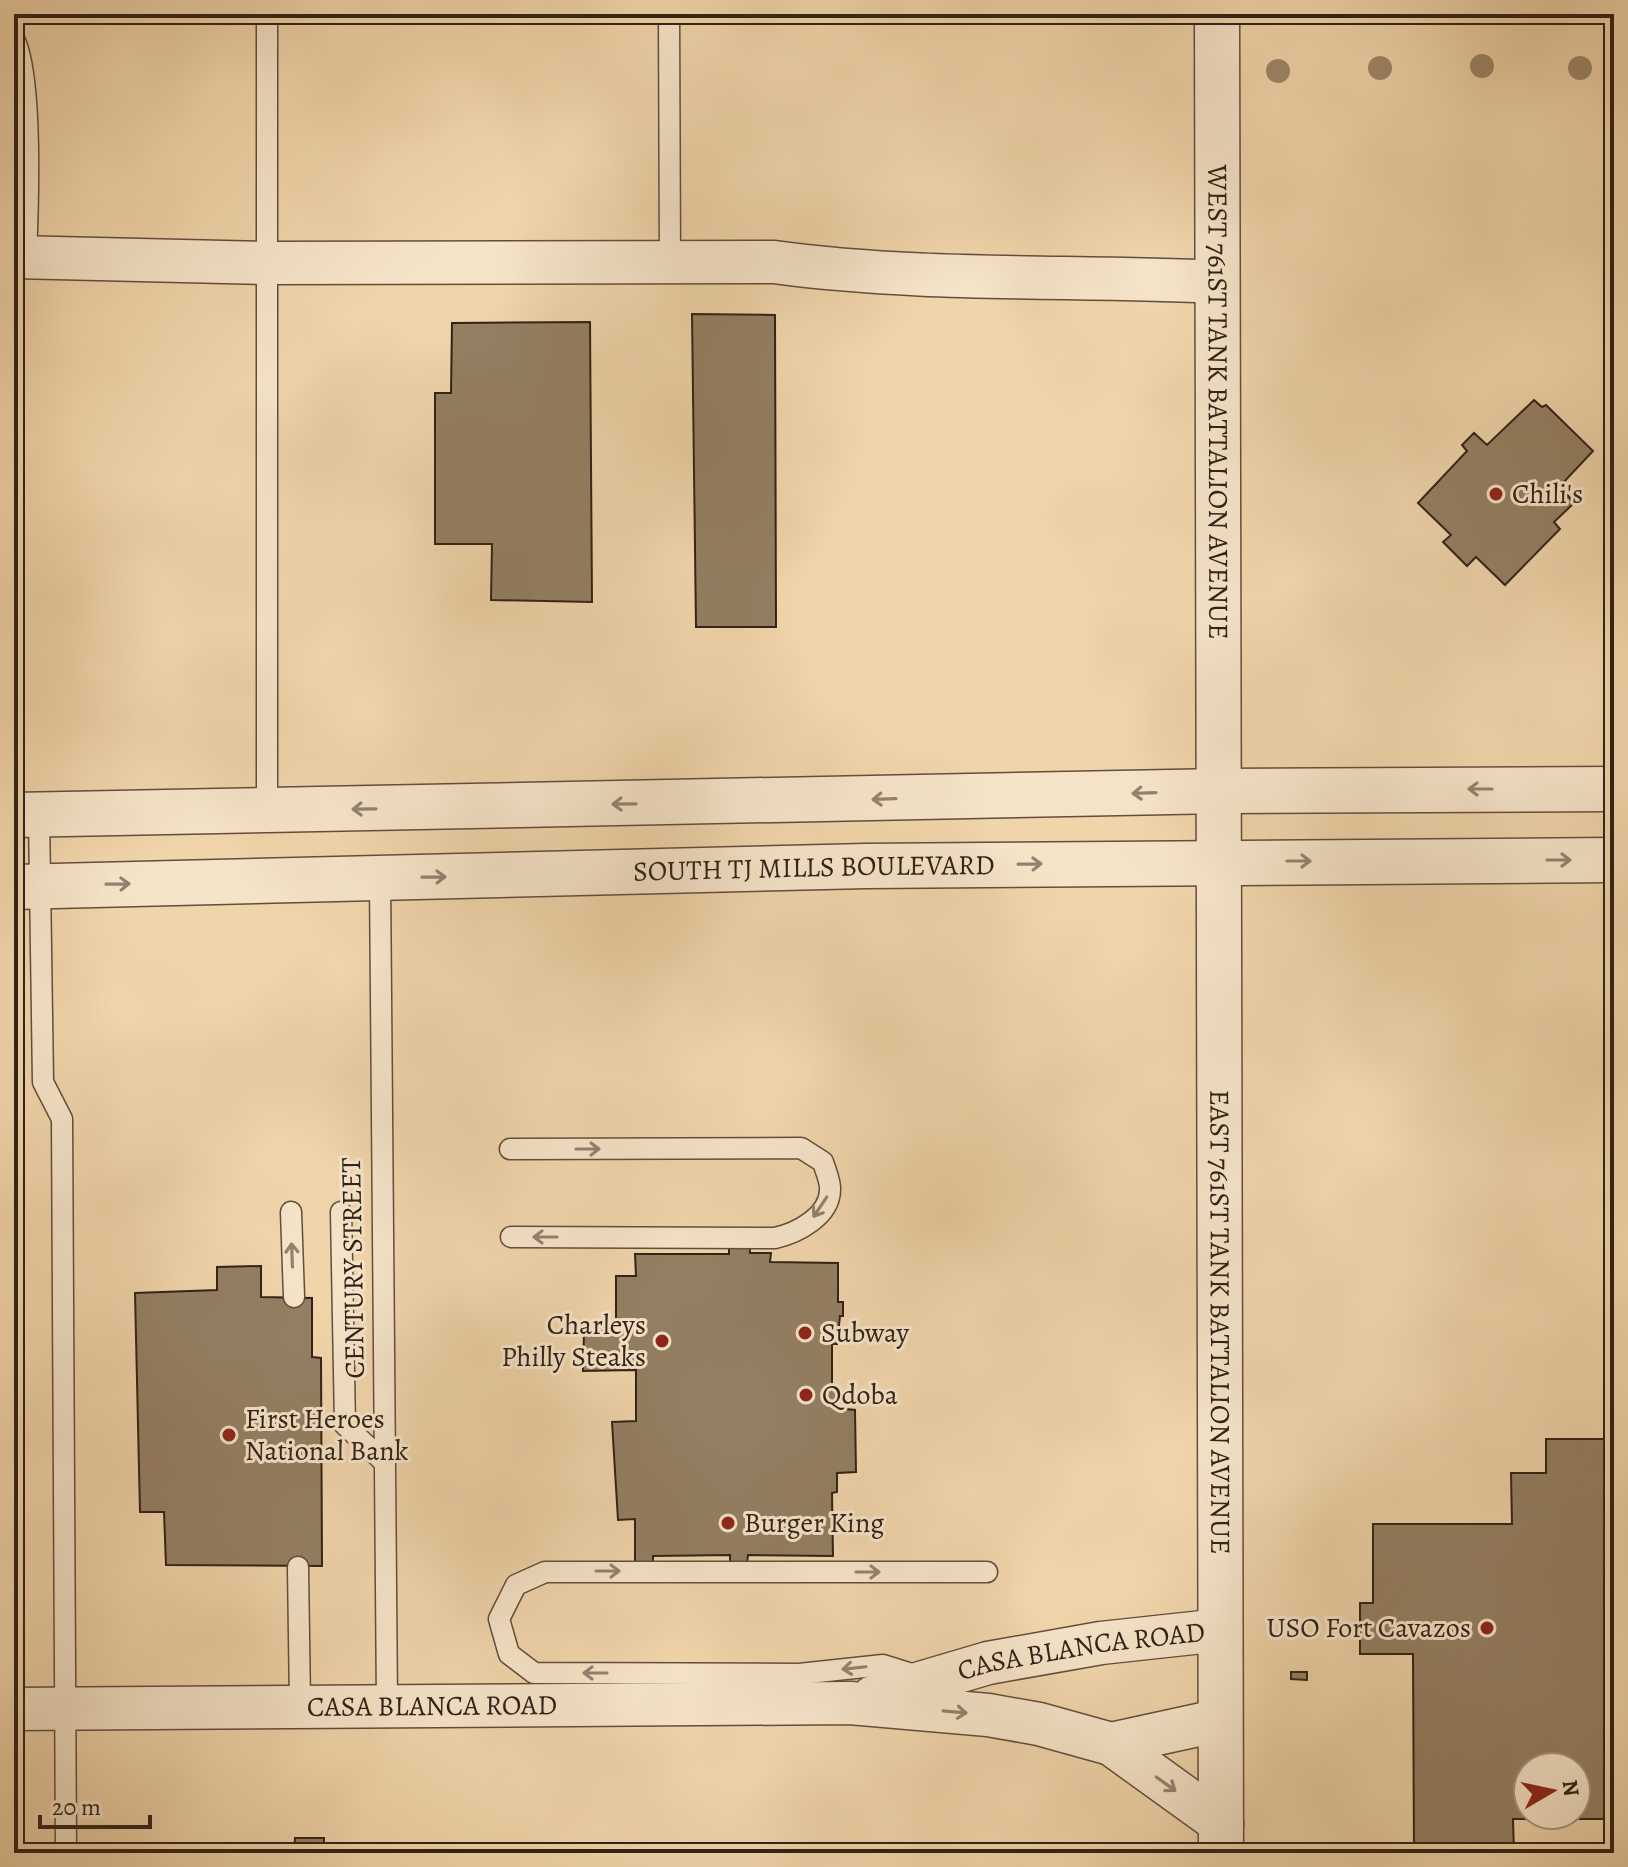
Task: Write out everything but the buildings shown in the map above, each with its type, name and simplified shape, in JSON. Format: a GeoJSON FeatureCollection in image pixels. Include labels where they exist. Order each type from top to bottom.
{"type":"FeatureCollection","features":[{"type":"Feature","properties":{"kind":"street","name":"WEST 761ST TANK BATTALION AVENUE"},"geometry":{"type":"LineString","coordinates":[[1217,14],[1222,791]]}},
{"type":"Feature","properties":{"kind":"street"},"geometry":{"type":"LineString","coordinates":[[20,257],[266,263],[774,262],[856,274],[1095,276],[1217,282]]}},
{"type":"Feature","properties":{"kind":"street"},"geometry":{"type":"LineString","coordinates":[[27,815],[1222,791],[1614,789]]}},
{"type":"Feature","properties":{"kind":"street","name":"EAST 761ST TANK BATTALION AVENUE"},"geometry":{"type":"LineString","coordinates":[[1221,1838],[1222,791]]}},
{"type":"Feature","properties":{"kind":"street","name":"SOUTH TJ MILLS BOULEVARD"},"geometry":{"type":"LineString","coordinates":[[27,887],[1221,861],[1614,860]]}},
{"type":"Feature","properties":{"kind":"street","name":"CASA BLANCA ROAD"},"geometry":{"type":"LineString","coordinates":[[850,1703],[988,1663],[1087,1645],[1221,1630]]}},
{"type":"Feature","properties":{"kind":"street","name":"CASA BLANCA ROAD"},"geometry":{"type":"LineString","coordinates":[[14,1709],[850,1703],[988,1715],[1039,1724],[1111,1744],[1221,1838]]}},
{"type":"Feature","properties":{"kind":"street","name":"CASA BLANCA ROAD"},"geometry":{"type":"LineString","coordinates":[[1111,1744],[1221,1720]]}},
{"type":"Feature","properties":{"kind":"lane"},"geometry":{"type":"LineString","coordinates":[[267,14],[267,811]]}},
{"type":"Feature","properties":{"kind":"lane"},"geometry":{"type":"LineString","coordinates":[[669,14],[670,264]]}},
{"type":"Feature","properties":{"kind":"lane"},"geometry":{"type":"LineString","coordinates":[[14,39],[23,90],[29,180],[20,257]]}},
{"type":"Feature","properties":{"kind":"lane"},"geometry":{"type":"LineString","coordinates":[[27,815],[27,887],[43,1082],[62,1119],[66,1853]]}},
{"type":"Feature","properties":{"kind":"lane","name":"CENTURY STREET"},"geometry":{"type":"LineString","coordinates":[[380,878],[387,1704]]}},
{"type":"Feature","properties":{"kind":"lane"},"geometry":{"type":"LineString","coordinates":[[510,1149],[801,1148],[823,1162],[830,1189],[822,1209],[798,1232],[775,1238],[511,1237]]}},
{"type":"Feature","properties":{"kind":"lane"},"geometry":{"type":"LineString","coordinates":[[291,1212],[294,1297]]}},
{"type":"Feature","properties":{"kind":"lane"},"geometry":{"type":"LineString","coordinates":[[341,1212],[345,1425],[384,1462]]}},
{"type":"Feature","properties":{"kind":"lane"},"geometry":{"type":"LineString","coordinates":[[298,1567],[300,1705]]}},
{"type":"Feature","properties":{"kind":"lane"},"geometry":{"type":"LineString","coordinates":[[930,1680],[883,1665],[799,1674],[534,1673],[509,1654],[499,1619],[516,1585],[545,1572],[987,1572]]}},
{"type":"Feature","properties":{"kind":"place","name":"Chili's"},"geometry":{"type":"Point","coordinates":[1496,494]}},
{"type":"Feature","properties":{"kind":"place","name":"Subway"},"geometry":{"type":"Point","coordinates":[805,1333]}},
{"type":"Feature","properties":{"kind":"place","name":"Charleys Philly Steaks"},"geometry":{"type":"Point","coordinates":[662,1341]}},
{"type":"Feature","properties":{"kind":"place","name":"Qdoba"},"geometry":{"type":"Point","coordinates":[806,1395]}},
{"type":"Feature","properties":{"kind":"place","name":"First Heroes National Bank"},"geometry":{"type":"Point","coordinates":[229,1435]}},
{"type":"Feature","properties":{"kind":"place","name":"Burger King"},"geometry":{"type":"Point","coordinates":[728,1523]}},
{"type":"Feature","properties":{"kind":"place","name":"USO Fort Cavazos"},"geometry":{"type":"Point","coordinates":[1487,1628]}}]}
